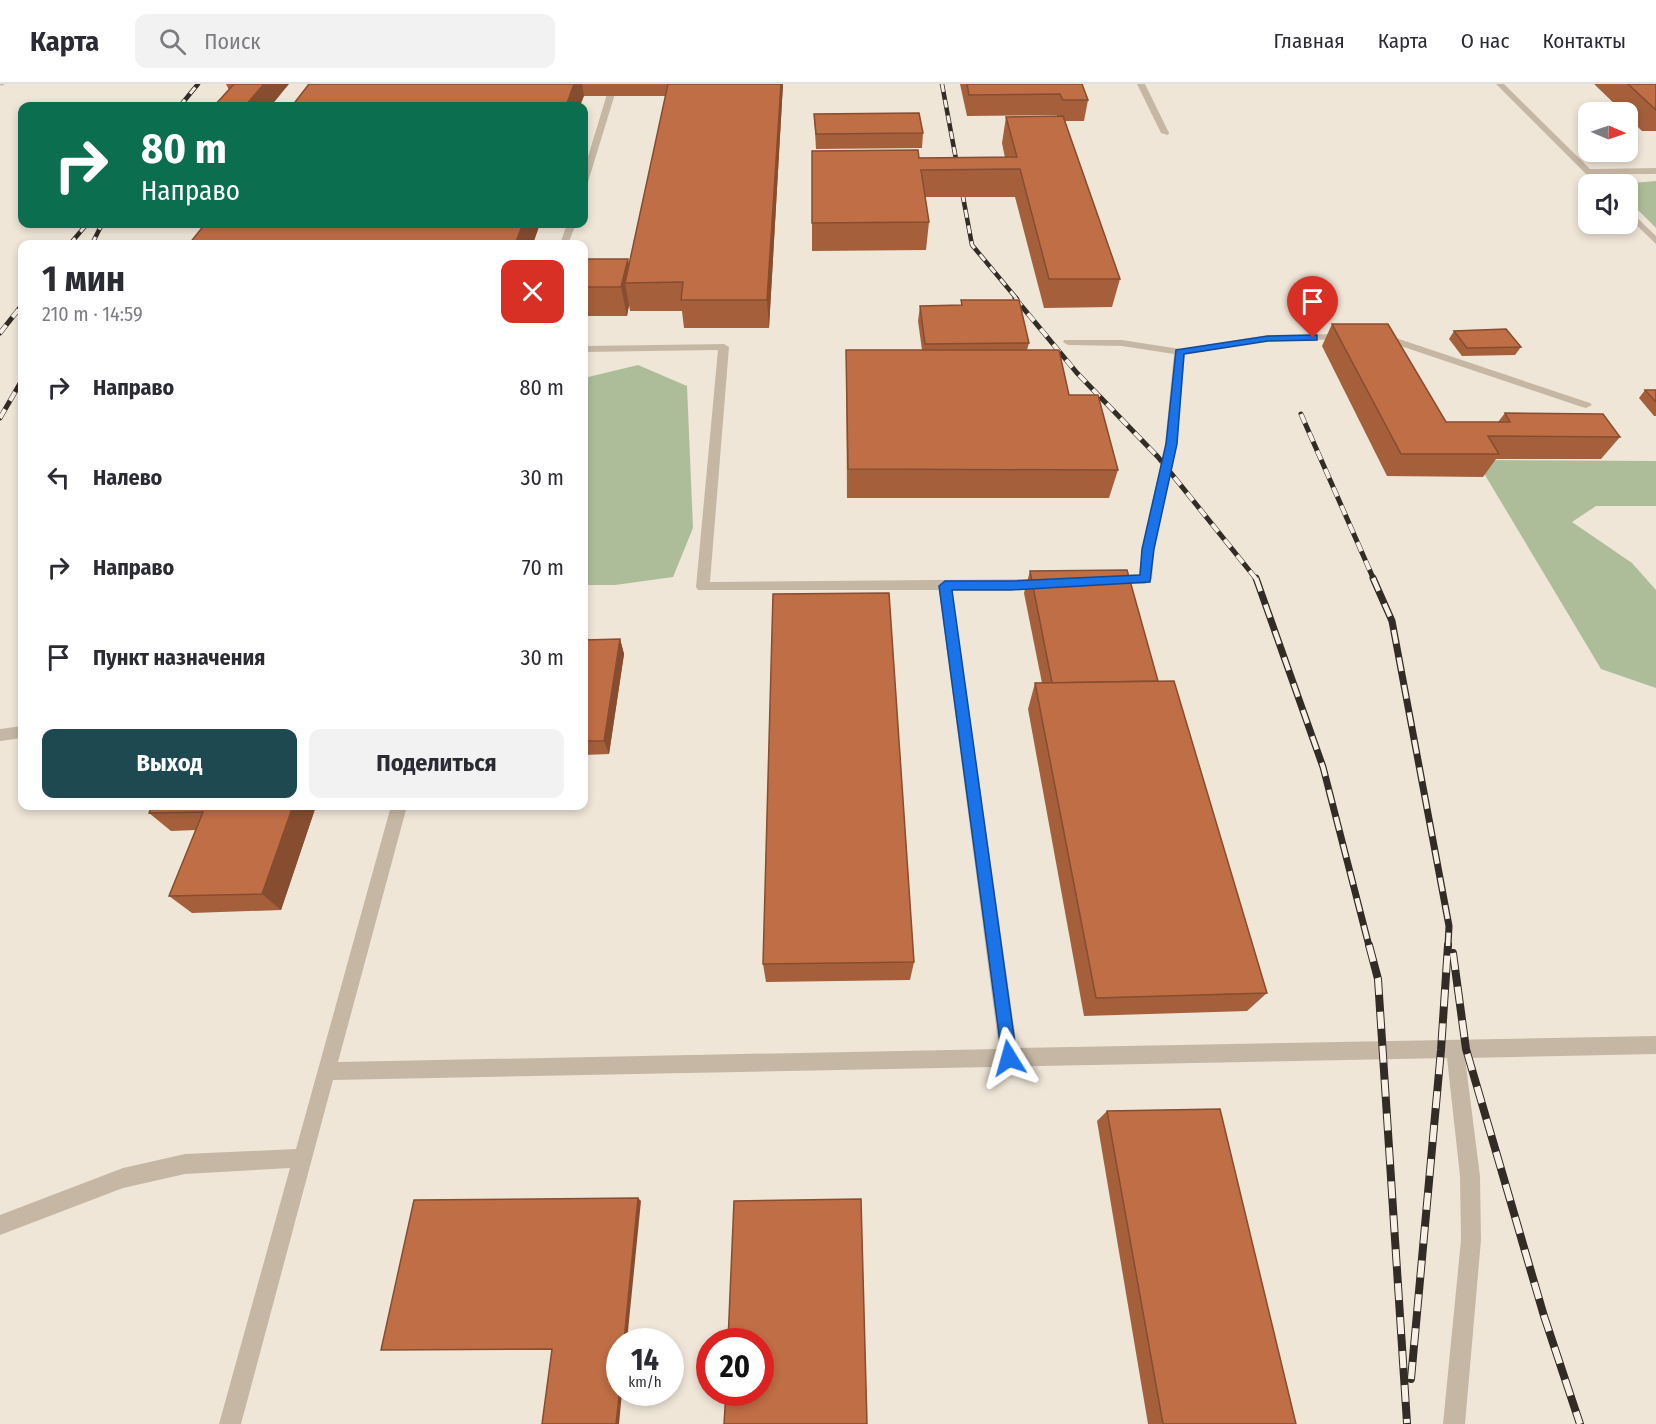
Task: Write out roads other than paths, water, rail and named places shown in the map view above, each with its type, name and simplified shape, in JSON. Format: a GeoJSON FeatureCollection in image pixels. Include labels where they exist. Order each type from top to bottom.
{"type":"FeatureCollection","features":[{"type":"Feature","properties":{"kind":"lane"},"geometry":{"type":"LineString","coordinates":[[588,169],[614,84]]}},
{"type":"Feature","properties":{"kind":"lane"},"geometry":{"type":"LineString","coordinates":[[1141,84],[1165,133]]}},
{"type":"Feature","properties":{"kind":"lane"},"geometry":{"type":"LineString","coordinates":[[1500,84],[1588,172],[1656,171]]}},
{"type":"Feature","properties":{"kind":"lane"},"geometry":{"type":"LineString","coordinates":[[1638,222],[1656,241]]}},
{"type":"Feature","properties":{"kind":"lane"},"geometry":{"type":"LineString","coordinates":[[1068,342],[1122,343],[1180,352],[1268,338],[1381,336],[1586,405]]}},
{"type":"Feature","properties":{"kind":"lane"},"geometry":{"type":"LineString","coordinates":[[588,349],[724,347],[703,587],[1056,583]]}},
{"type":"Feature","properties":{"kind":"lane"},"geometry":{"type":"LineString","coordinates":[[1101,581],[1145,579],[1148,549],[1171,444],[1180,352]]}},
{"type":"Feature","properties":{"kind":"lane"},"geometry":{"type":"LineString","coordinates":[[945,586],[1009,1058]]}},
{"type":"Feature","properties":{"kind":"lane"},"geometry":{"type":"LineString","coordinates":[[0,735],[18,733]]}},
{"type":"Feature","properties":{"kind":"lane"},"geometry":{"type":"LineString","coordinates":[[230,1424],[398,810]]}},
{"type":"Feature","properties":{"kind":"lane"},"geometry":{"type":"LineString","coordinates":[[327,1071],[1656,1045]]}},
{"type":"Feature","properties":{"kind":"lane"},"geometry":{"type":"LineString","coordinates":[[1454,1424],[1471,1240],[1470,1176],[1455,1049]]}},
{"type":"Feature","properties":{"kind":"lane"},"geometry":{"type":"LineString","coordinates":[[0,1225],[123,1178],[185,1164],[303,1158]]}},
{"type":"Feature","properties":{"kind":"railway"},"geometry":{"type":"LineString","coordinates":[[183,102],[198,84]]}},
{"type":"Feature","properties":{"kind":"railway"},"geometry":{"type":"LineString","coordinates":[[942,84],[972,245],[1017,299]]}},
{"type":"Feature","properties":{"kind":"railway"},"geometry":{"type":"LineString","coordinates":[[73,240],[84,228]]}},
{"type":"Feature","properties":{"kind":"railway"},"geometry":{"type":"LineString","coordinates":[[94,240],[100,228]]}},
{"type":"Feature","properties":{"kind":"railway"},"geometry":{"type":"LineString","coordinates":[[1015,298],[1077,373],[1158,457],[1256,579]]}},
{"type":"Feature","properties":{"kind":"railway"},"geometry":{"type":"LineString","coordinates":[[0,333],[18,310]]}},
{"type":"Feature","properties":{"kind":"railway"},"geometry":{"type":"LineString","coordinates":[[0,418],[18,387]]}},
{"type":"Feature","properties":{"kind":"railway"},"geometry":{"type":"LineString","coordinates":[[1301,414],[1374,580]]}},
{"type":"Feature","properties":{"kind":"railway"},"geometry":{"type":"LineString","coordinates":[[1373,578],[1392,621],[1449,926],[1448,946]]}},
{"type":"Feature","properties":{"kind":"railway"},"geometry":{"type":"LineString","coordinates":[[1256,579],[1323,767],[1369,946]]}},
{"type":"Feature","properties":{"kind":"railway"},"geometry":{"type":"LineString","coordinates":[[1369,945],[1378,979],[1407,1423]]}},
{"type":"Feature","properties":{"kind":"railway"},"geometry":{"type":"LineString","coordinates":[[1411,1379],[1441,1050],[1448,945]]}},
{"type":"Feature","properties":{"kind":"railway"},"geometry":{"type":"LineString","coordinates":[[1453,953],[1466,1049],[1544,1316],[1580,1424]]}}]}
